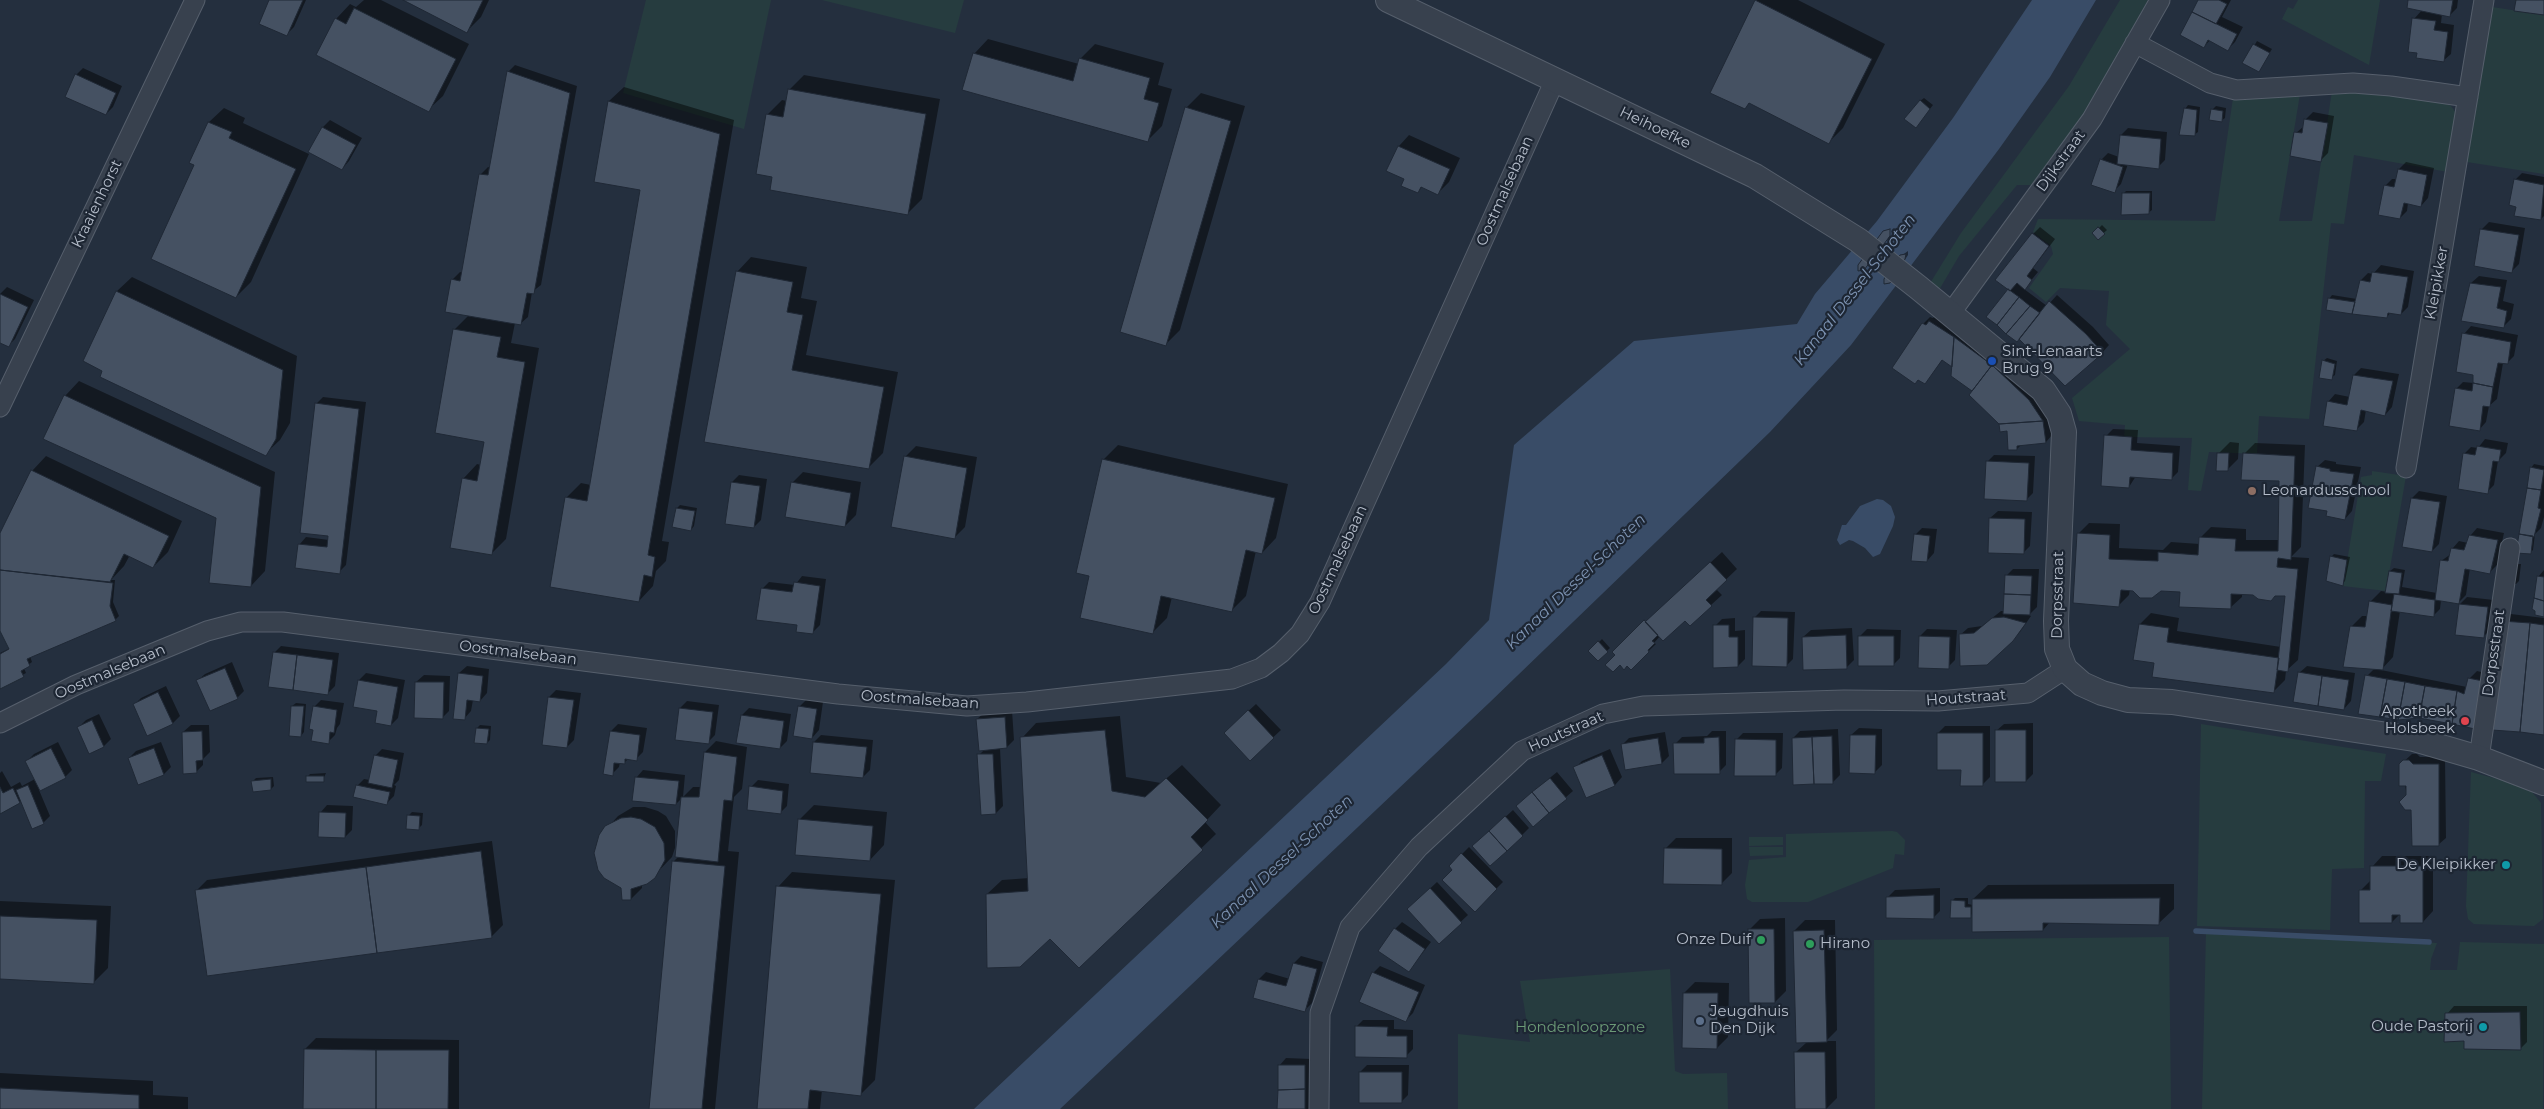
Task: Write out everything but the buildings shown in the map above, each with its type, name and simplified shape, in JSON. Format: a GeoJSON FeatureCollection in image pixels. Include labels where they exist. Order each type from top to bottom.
{"type":"FeatureCollection","features":[{"type":"Feature","properties":{"kind":"street","name":"Kraaienhorst"},"geometry":{"type":"LineString","coordinates":[[0,407],[194,0]]}},
{"type":"Feature","properties":{"kind":"street","name":"Heihoefke"},"geometry":{"type":"LineString","coordinates":[[1388,0],[1755,176],[1858,240],[1909,280]]}},
{"type":"Feature","properties":{"kind":"street","name":"Dijkstraat"},"geometry":{"type":"LineString","coordinates":[[1950,314],[2092,119],[2160,0]]}},
{"type":"Feature","properties":{"kind":"street","name":"Kleipikker"},"geometry":{"type":"LineString","coordinates":[[2406,468],[2484,0]]}},
{"type":"Feature","properties":{"kind":"street"},"geometry":{"type":"LineString","coordinates":[[2135,44],[2210,83],[2230,89],[2353,83],[2391,86],[2468,98]]}},
{"type":"Feature","properties":{"kind":"street","name":"Oostmalsebaan"},"geometry":{"type":"LineString","coordinates":[[0,723],[76,685],[207,631],[241,622],[283,622],[838,694],[967,706],[1027,702],[1232,679],[1261,668],[1281,653],[1300,634],[1320,602],[1555,80]]}},
{"type":"Feature","properties":{"kind":"street","name":"Dorpsstraat"},"geometry":{"type":"LineString","coordinates":[[1909,280],[2044,390],[2059,414],[2064,432],[2064,453],[2056,621],[2057,649],[2065,669]]}},
{"type":"Feature","properties":{"kind":"street","name":"Dorpsstraat"},"geometry":{"type":"LineString","coordinates":[[2479,758],[2510,548]]}},
{"type":"Feature","properties":{"kind":"street"},"geometry":{"type":"LineString","coordinates":[[2065,669],[2082,684],[2102,693],[2128,700],[2172,702],[2324,723],[2414,739],[2479,758],[2544,783]]}},
{"type":"Feature","properties":{"kind":"street","name":"Houtstraat"},"geometry":{"type":"LineString","coordinates":[[1319,1109],[1320,1013],[1350,927],[1419,847],[1522,751],[1603,714],[1643,706],[1844,700],[1938,701],[2028,693],[2065,669]]}},
{"type":"Feature","properties":{"kind":"green space"},"geometry":{"type":"Polygon","coordinates":[[[646,0],[771,0],[744,129],[623,93],[646,0]]]}},
{"type":"Feature","properties":{"kind":"green space"},"geometry":{"type":"Polygon","coordinates":[[[822,0],[964,0],[955,33],[822,0]]]}},
{"type":"Feature","properties":{"kind":"green space"},"geometry":{"type":"Polygon","coordinates":[[[2120,0],[2148,0],[2086,112],[2033,185],[2017,185],[1959,256],[1939,290],[1929,285],[1961,233],[2069,86],[2120,0]]]}},
{"type":"Feature","properties":{"kind":"green space"},"geometry":{"type":"Polygon","coordinates":[[[2298,0],[2380,0],[2369,65],[2282,19],[2288,7],[2293,9],[2298,0]]]}},
{"type":"Feature","properties":{"kind":"green space"},"geometry":{"type":"Polygon","coordinates":[[[2492,7],[2544,15],[2544,174],[2467,162],[2492,7]]]}},
{"type":"Feature","properties":{"kind":"green space"},"geometry":{"type":"Polygon","coordinates":[[[2351,89],[2445,103],[2451,106],[2456,113],[2448,172],[2354,155],[2344,224],[2331,223],[2309,419],[2259,416],[2257,454],[2209,452],[2201,491],[2188,490],[2192,438],[2124,437],[2125,425],[2079,421],[2072,398],[2130,349],[2106,325],[2109,291],[2060,288],[2046,302],[2029,288],[2053,254],[2051,246],[2033,232],[2038,219],[2215,221],[2233,98],[2300,94],[2279,221],[2312,221],[2332,91],[2351,89]]]}},
{"type":"Feature","properties":{"kind":"green space"},"geometry":{"type":"Polygon","coordinates":[[[2372,471],[2406,476],[2386,591],[2343,586],[2361,477],[2372,475],[2372,471]]]}},
{"type":"Feature","properties":{"kind":"green space"},"geometry":{"type":"Polygon","coordinates":[[[2201,724],[2386,754],[2381,781],[2365,781],[2364,868],[2332,869],[2330,930],[2197,926],[2201,724]]]}},
{"type":"Feature","properties":{"kind":"green space"},"geometry":{"type":"Polygon","coordinates":[[[2471,772],[2505,781],[2532,792],[2541,803],[2543,919],[2534,926],[2474,924],[2468,919],[2466,906],[2471,772]]]}},
{"type":"Feature","properties":{"kind":"green space"},"geometry":{"type":"Polygon","coordinates":[[[1897,832],[1905,840],[1904,855],[1895,854],[1893,868],[1808,902],[1752,902],[1747,899],[1745,885],[1749,860],[1786,857],[1786,834],[1897,832]]]}},
{"type":"Feature","properties":{"kind":"green space"},"geometry":{"type":"Polygon","coordinates":[[[1749,837],[1783,837],[1783,845],[1749,846],[1749,837]]]}},
{"type":"Feature","properties":{"kind":"green space"},"geometry":{"type":"Polygon","coordinates":[[[1749,847],[1783,847],[1783,855],[1750,856],[1749,847]]]}},
{"type":"Feature","properties":{"kind":"green space"},"geometry":{"type":"Polygon","coordinates":[[[2206,931],[2437,943],[2431,959],[2430,970],[2457,970],[2460,942],[2544,944],[2543,1109],[2202,1109],[2206,931]]]}},
{"type":"Feature","properties":{"kind":"green space"},"geometry":{"type":"Polygon","coordinates":[[[2169,937],[2171,1109],[1875,1109],[1874,940],[2169,937]]]}},
{"type":"Feature","properties":{"kind":"green space","name":"Hondenloopzone"},"geometry":{"type":"Polygon","coordinates":[[[1670,969],[1675,1071],[1683,1074],[1727,1073],[1728,1109],[1458,1109],[1458,1034],[1530,1042],[1520,981],[1670,969]]]}},
{"type":"Feature","properties":{"kind":"water","name":"Kanaal Dessel-Schoten"},"geometry":{"type":"Polygon","coordinates":[[[2032,0],[2096,0],[2050,77],[1999,149],[1851,345],[1770,432],[1489,703],[1060,1109],[974,1109],[1446,664],[1489,620],[1514,445],[1634,341],[1797,324],[1815,294],[1877,221],[1953,118],[2032,0]]]}},
{"type":"Feature","properties":{"kind":"water"},"geometry":{"type":"Polygon","coordinates":[[[1877,499],[1883,500],[1891,506],[1895,517],[1893,526],[1880,554],[1873,557],[1865,548],[1849,540],[1840,545],[1837,540],[1842,525],[1846,525],[1860,506],[1877,499]]]}},
{"type":"Feature","properties":{"kind":"waterway"},"geometry":{"type":"LineString","coordinates":[[2196,931],[2429,942]]}},
{"type":"Feature","properties":{"kind":"place","name":"Sint-Lenaarts Brug 9"},"geometry":{"type":"Point","coordinates":[1992,361]}},
{"type":"Feature","properties":{"kind":"place","name":"Leonardusschool"},"geometry":{"type":"Point","coordinates":[2252,491]}},
{"type":"Feature","properties":{"kind":"place","name":"Apotheek Holsbeek"},"geometry":{"type":"Point","coordinates":[2465,721]}},
{"type":"Feature","properties":{"kind":"place","name":"De Kleipikker"},"geometry":{"type":"Point","coordinates":[2506,865]}},
{"type":"Feature","properties":{"kind":"place","name":"Onze Duif"},"geometry":{"type":"Point","coordinates":[1761,940]}},
{"type":"Feature","properties":{"kind":"place","name":"Hirano"},"geometry":{"type":"Point","coordinates":[1810,944]}},
{"type":"Feature","properties":{"kind":"place","name":"Jeugdhuis Den Dijk"},"geometry":{"type":"Point","coordinates":[1700,1021]}},
{"type":"Feature","properties":{"kind":"place","name":"Oude Pastorij"},"geometry":{"type":"Point","coordinates":[2483,1027]}}]}
